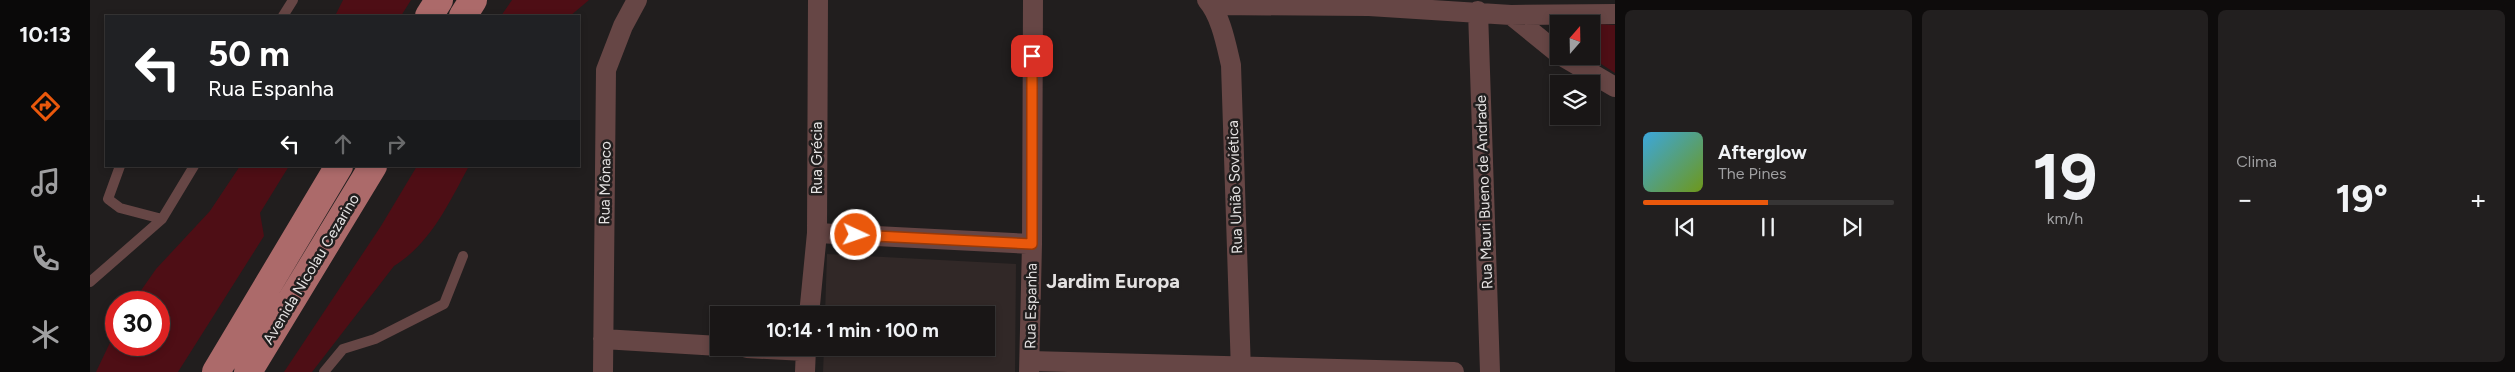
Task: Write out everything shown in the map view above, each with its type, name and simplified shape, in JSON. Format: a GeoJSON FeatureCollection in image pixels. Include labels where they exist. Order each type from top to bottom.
{"type":"FeatureCollection","features":[{"type":"Feature","properties":{"kind":"main road"},"geometry":{"type":"LineString","coordinates":[[431,15],[439,0]]}},
{"type":"Feature","properties":{"kind":"main road"},"geometry":{"type":"LineString","coordinates":[[464,15],[473,0]]}},
{"type":"Feature","properties":{"kind":"main road","name":"Avenida Nicolau Cezarino"},"geometry":{"type":"LineString","coordinates":[[216,372],[338,167]]}},
{"type":"Feature","properties":{"kind":"main road","name":"Avenida Nicolau Cezarino"},"geometry":{"type":"LineString","coordinates":[[248,372],[372,167]]}},
{"type":"Feature","properties":{"kind":"street","name":"Rua Mônaco"},"geometry":{"type":"LineString","coordinates":[[602,372],[606,70],[623,26],[637,0]]}},
{"type":"Feature","properties":{"kind":"street","name":"Rua Grécia"},"geometry":{"type":"LineString","coordinates":[[810,306],[817,233],[818,0]]}},
{"type":"Feature","properties":{"kind":"street","name":"Rua Espanha"},"geometry":{"type":"LineString","coordinates":[[1029,367],[1032,244],[1033,0]]}},
{"type":"Feature","properties":{"kind":"street"},"geometry":{"type":"LineString","coordinates":[[1209,2],[1369,3],[1511,15],[1548,7],[1615,14]]}},
{"type":"Feature","properties":{"kind":"street","name":"Rua União Soviética"},"geometry":{"type":"LineString","coordinates":[[1209,2],[1225,38],[1231,65],[1241,370]]}},
{"type":"Feature","properties":{"kind":"street"},"geometry":{"type":"LineString","coordinates":[[1548,7],[1550,28]]}},
{"type":"Feature","properties":{"kind":"street","name":"Rua Mauri Bueno de Andrade"},"geometry":{"type":"LineString","coordinates":[[1478,11],[1490,372]]}},
{"type":"Feature","properties":{"kind":"street"},"geometry":{"type":"LineString","coordinates":[[1511,15],[1550,46]]}},
{"type":"Feature","properties":{"kind":"street"},"geometry":{"type":"LineString","coordinates":[[1577,65],[1615,87]]}},
{"type":"Feature","properties":{"kind":"street"},"geometry":{"type":"LineString","coordinates":[[817,233],[1032,244]]}},
{"type":"Feature","properties":{"kind":"street"},"geometry":{"type":"LineString","coordinates":[[603,339],[710,345]]}},
{"type":"Feature","properties":{"kind":"street"},"geometry":{"type":"LineString","coordinates":[[805,356],[805,372]]}},
{"type":"Feature","properties":{"kind":"street"},"geometry":{"type":"LineString","coordinates":[[1029,367],[1454,372]]}},
{"type":"Feature","properties":{"kind":"lane"},"geometry":{"type":"LineString","coordinates":[[284,15],[293,0]]}},
{"type":"Feature","properties":{"kind":"lane"},"geometry":{"type":"LineString","coordinates":[[120,167],[108,199],[120,208],[162,219]]}},
{"type":"Feature","properties":{"kind":"lane"},"geometry":{"type":"LineString","coordinates":[[90,282],[162,219],[193,167]]}},
{"type":"Feature","properties":{"kind":"lane"},"geometry":{"type":"LineString","coordinates":[[324,372],[343,349],[375,339],[444,304],[463,256]]}},
{"type":"Feature","properties":{"kind":"shaded area"},"geometry":{"type":"Polygon","coordinates":[[[343,0],[411,0],[402,15],[336,15],[343,0]]]}},
{"type":"Feature","properties":{"kind":"shaded area"},"geometry":{"type":"Polygon","coordinates":[[[512,0],[589,0],[571,15],[502,15],[512,0]]]}},
{"type":"Feature","properties":{"kind":"shaded area"},"geometry":{"type":"Polygon","coordinates":[[[1600,24],[1615,25],[1615,73],[1600,63],[1600,24]]]}},
{"type":"Feature","properties":{"kind":"shaded area"},"geometry":{"type":"Polygon","coordinates":[[[239,167],[288,167],[260,213],[264,236],[178,372],[96,372],[105,353],[105,356],[170,356],[170,291],[141,291],[156,269],[210,211],[239,167]]]}},
{"type":"Feature","properties":{"kind":"shaded area"},"geometry":{"type":"Polygon","coordinates":[[[416,167],[468,167],[429,234],[407,257],[394,266],[312,372],[284,372],[381,226],[416,167]]]}},
{"type":"Feature","properties":{"kind":"shaded area"},"geometry":{"type":"Polygon","coordinates":[[[827,254],[1016,264],[1015,372],[823,372],[824,356],[995,356],[995,306],[825,306],[827,254]]]}},
{"type":"Feature","properties":{"kind":"district","name":"Jardim Europa"},"geometry":{"type":"Point","coordinates":[1113,281]}},
{"type":"Feature","properties":{"kind":"route"},"geometry":{"type":"LineString","coordinates":[[856,235],[1032,244],[1032,56]]}}]}
